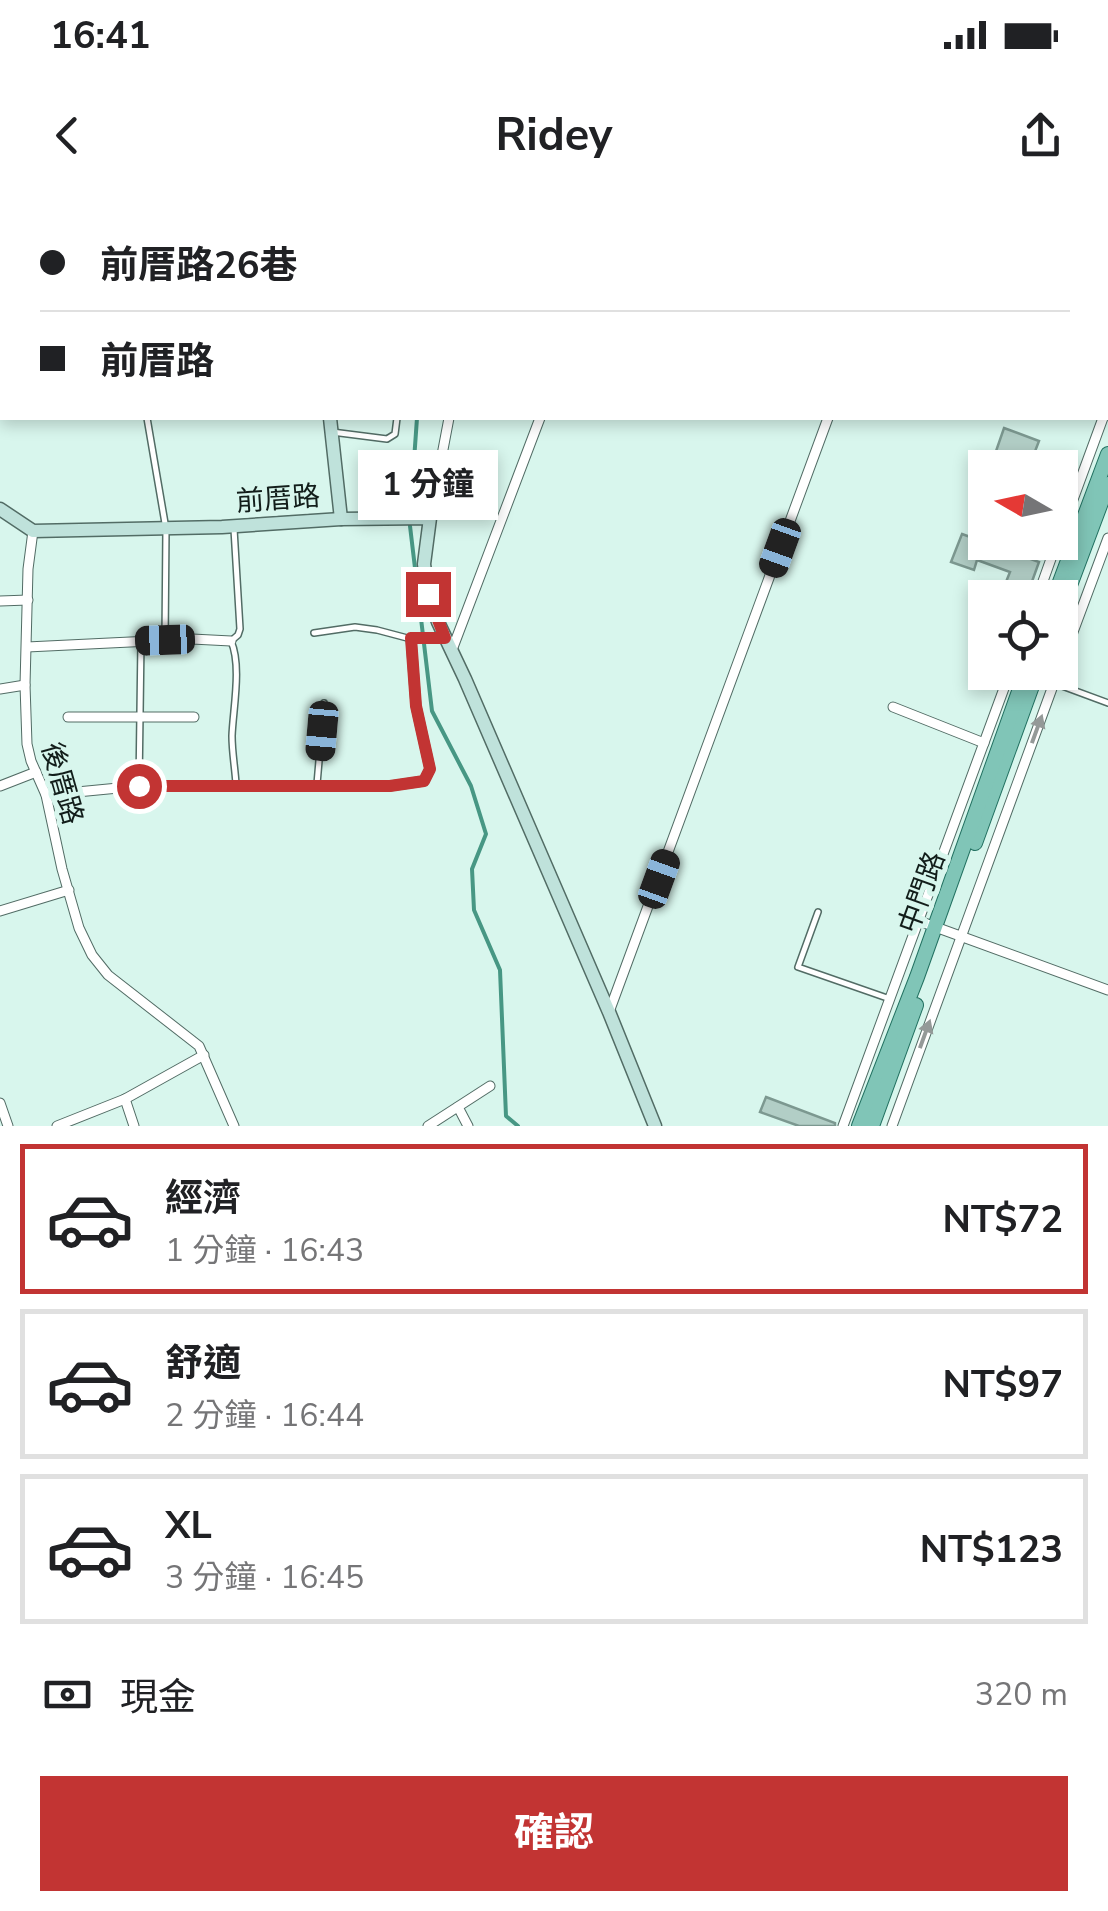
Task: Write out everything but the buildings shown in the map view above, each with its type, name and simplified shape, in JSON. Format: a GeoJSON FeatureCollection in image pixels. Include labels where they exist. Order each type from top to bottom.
{"type":"FeatureCollection","features":[{"type":"Feature","properties":{"kind":"main road"},"geometry":{"type":"LineString","coordinates":[[1071,580],[1104,488],[1108,454]]}},
{"type":"Feature","properties":{"kind":"main road"},"geometry":{"type":"LineString","coordinates":[[1062,580],[1104,488]]}},
{"type":"Feature","properties":{"kind":"main road","name":"中門路"},"geometry":{"type":"LineString","coordinates":[[986,799],[1020,690]]}},
{"type":"Feature","properties":{"kind":"main road","name":"中門路"},"geometry":{"type":"LineString","coordinates":[[872,1126],[939,928],[1031,690]]}},
{"type":"Feature","properties":{"kind":"main road","name":"中門路"},"geometry":{"type":"LineString","coordinates":[[859,1126],[939,928]]}},
{"type":"Feature","properties":{"kind":"street"},"geometry":{"type":"LineString","coordinates":[[449,420],[424,564],[428,594],[656,1126]]}},
{"type":"Feature","properties":{"kind":"street"},"geometry":{"type":"LineString","coordinates":[[449,644],[539,420]]}},
{"type":"Feature","properties":{"kind":"street"},"geometry":{"type":"LineString","coordinates":[[609,1012],[827,420]]}},
{"type":"Feature","properties":{"kind":"street"},"geometry":{"type":"LineString","coordinates":[[1078,487],[1103,420]]}},
{"type":"Feature","properties":{"kind":"street"},"geometry":{"type":"LineString","coordinates":[[331,425],[341,519]]}},
{"type":"Feature","properties":{"kind":"street"},"geometry":{"type":"LineString","coordinates":[[1080,481],[1104,488]]}},
{"type":"Feature","properties":{"kind":"street"},"geometry":{"type":"LineString","coordinates":[[0,509],[34,532]]}},
{"type":"Feature","properties":{"kind":"street","name":"前厝路"},"geometry":{"type":"LineString","coordinates":[[34,532],[430,518]]}},
{"type":"Feature","properties":{"kind":"street","name":"後厝路"},"geometry":{"type":"LineString","coordinates":[[34,532],[28,569],[27,744],[46,795],[79,928],[92,955],[108,975],[199,1046],[204,1055]]}},
{"type":"Feature","properties":{"kind":"street","name":"中門路"},"geometry":{"type":"LineString","coordinates":[[1078,620],[1108,538]]}},
{"type":"Feature","properties":{"kind":"street"},"geometry":{"type":"LineString","coordinates":[[0,601],[28,600]]}},
{"type":"Feature","properties":{"kind":"street"},"geometry":{"type":"LineString","coordinates":[[46,795],[139,786],[390,786],[424,781],[430,769],[414,692],[414,638]]}},
{"type":"Feature","properties":{"kind":"street"},"geometry":{"type":"LineString","coordinates":[[28,648],[192,639],[232,642]]}},
{"type":"Feature","properties":{"kind":"street"},"geometry":{"type":"LineString","coordinates":[[0,689],[25,685]]}},
{"type":"Feature","properties":{"kind":"street","name":"中門路"},"geometry":{"type":"LineString","coordinates":[[844,1126],[1003,690]]}},
{"type":"Feature","properties":{"kind":"street","name":"中門路"},"geometry":{"type":"LineString","coordinates":[[892,1126],[1052,690]]}},
{"type":"Feature","properties":{"kind":"street"},"geometry":{"type":"LineString","coordinates":[[893,707],[984,743]]}},
{"type":"Feature","properties":{"kind":"street"},"geometry":{"type":"LineString","coordinates":[[68,717],[194,717]]}},
{"type":"Feature","properties":{"kind":"street"},"geometry":{"type":"LineString","coordinates":[[0,786],[36,772]]}},
{"type":"Feature","properties":{"kind":"street"},"geometry":{"type":"LineString","coordinates":[[966,792],[1008,808]]}},
{"type":"Feature","properties":{"kind":"street"},"geometry":{"type":"LineString","coordinates":[[0,912],[69,890]]}},
{"type":"Feature","properties":{"kind":"street"},"geometry":{"type":"LineString","coordinates":[[918,921],[1108,990]]}},
{"type":"Feature","properties":{"kind":"street"},"geometry":{"type":"LineString","coordinates":[[57,1126],[125,1099],[204,1055],[234,1126]]}},
{"type":"Feature","properties":{"kind":"street"},"geometry":{"type":"LineString","coordinates":[[428,1126],[490,1086]]}},
{"type":"Feature","properties":{"kind":"street"},"geometry":{"type":"LineString","coordinates":[[125,1099],[134,1126]]}},
{"type":"Feature","properties":{"kind":"street"},"geometry":{"type":"LineString","coordinates":[[0,1103],[8,1126]]}},
{"type":"Feature","properties":{"kind":"street"},"geometry":{"type":"LineString","coordinates":[[458,1107],[468,1126]]}},
{"type":"Feature","properties":{"kind":"lane"},"geometry":{"type":"LineString","coordinates":[[147,420],[166,529],[165,640]]}},
{"type":"Feature","properties":{"kind":"lane"},"geometry":{"type":"LineString","coordinates":[[331,425],[391,438],[397,430],[397,420]]}},
{"type":"Feature","properties":{"kind":"lane"},"geometry":{"type":"LineString","coordinates":[[234,526],[240,629],[232,642],[236,785]]}},
{"type":"Feature","properties":{"kind":"lane"},"geometry":{"type":"LineString","coordinates":[[314,633],[355,627],[449,644]]}},
{"type":"Feature","properties":{"kind":"lane"},"geometry":{"type":"LineString","coordinates":[[139,786],[141,641]]}},
{"type":"Feature","properties":{"kind":"lane"},"geometry":{"type":"LineString","coordinates":[[1078,686],[1108,703]]}},
{"type":"Feature","properties":{"kind":"lane"},"geometry":{"type":"LineString","coordinates":[[317,787],[324,704]]}},
{"type":"Feature","properties":{"kind":"lane"},"geometry":{"type":"LineString","coordinates":[[818,912],[798,967],[890,1000]]}},
{"type":"Feature","properties":{"kind":"waterway"},"geometry":{"type":"LineString","coordinates":[[411,503],[417,420]]}},
{"type":"Feature","properties":{"kind":"waterway"},"geometry":{"type":"LineString","coordinates":[[410,526],[432,711],[471,786],[486,834],[472,869],[474,910],[500,970],[506,1116],[518,1126]]}},
{"type":"Feature","properties":{"kind":"route"},"geometry":{"type":"LineString","coordinates":[[139,786],[390,786],[424,781],[430,769],[416,706],[411,638],[445,638],[428,594]]}}]}
